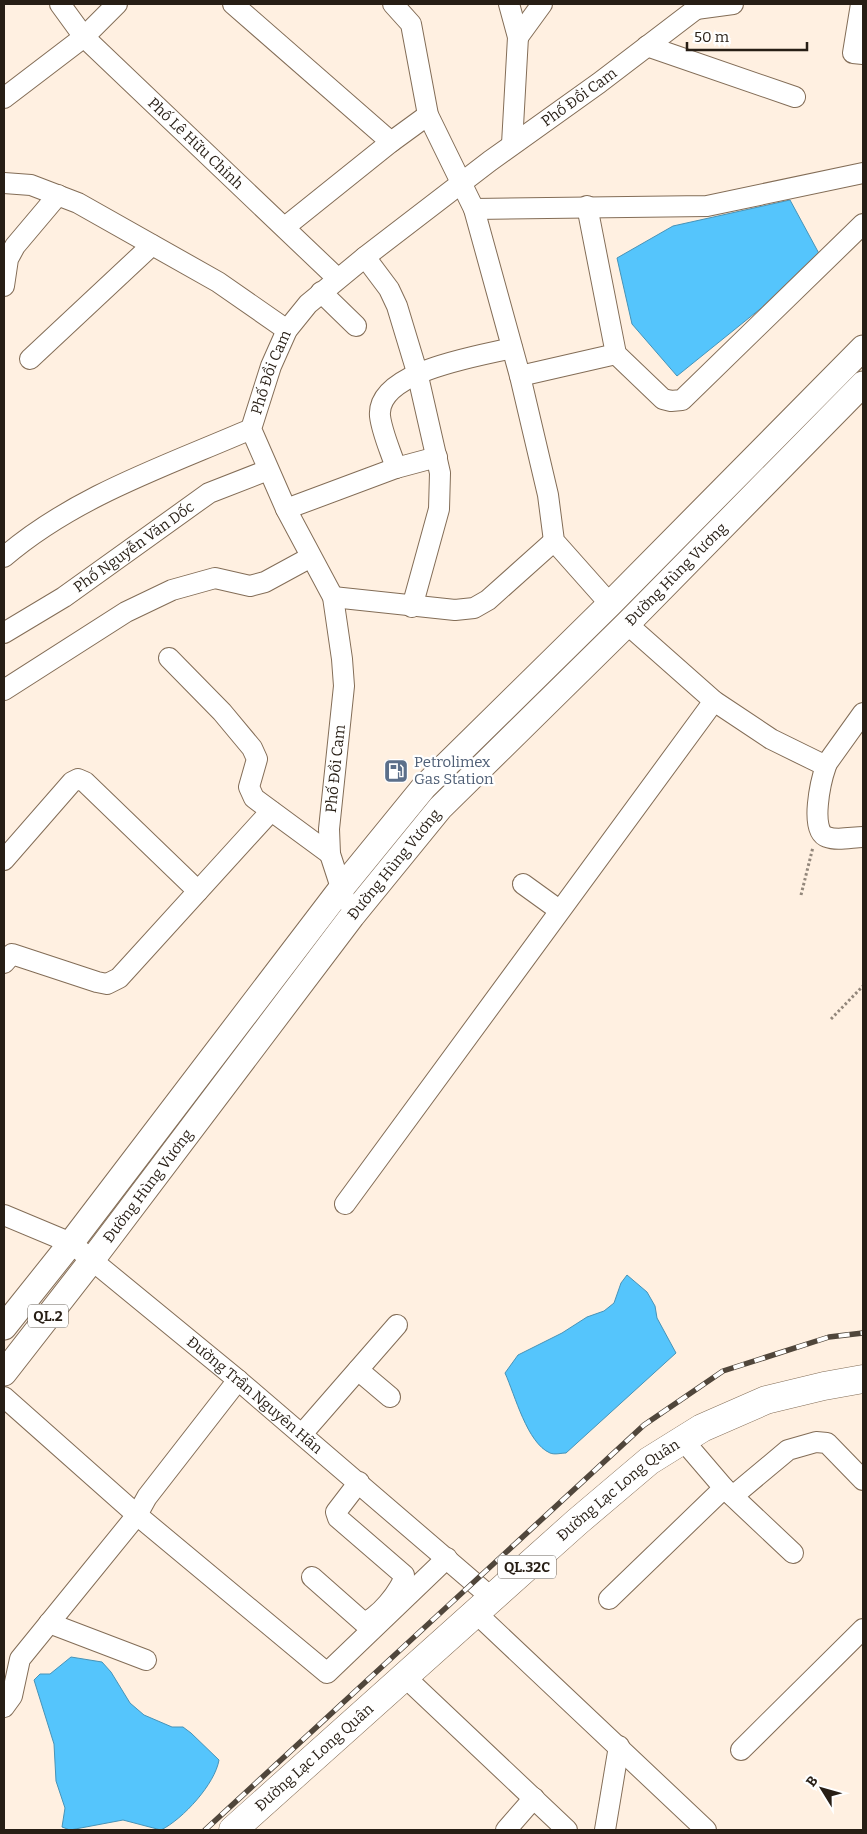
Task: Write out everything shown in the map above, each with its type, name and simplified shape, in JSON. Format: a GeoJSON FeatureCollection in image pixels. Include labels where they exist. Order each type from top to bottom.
{"type":"FeatureCollection","features":[{"type":"Feature","properties":{"kind":"highway","name":"Đường Lạc Long Quân"},"geometry":{"type":"LineString","coordinates":[[233,1830],[622,1483],[682,1439],[766,1400],[863,1379]]}},
{"type":"Feature","properties":{"kind":"main road","name":"Đường Hùng Vương"},"geometry":{"type":"LineString","coordinates":[[8,1315],[71,1243],[340,890],[424,787],[610,604],[863,348]]}},
{"type":"Feature","properties":{"kind":"main road","name":"Đường Hùng Vương"},"geometry":{"type":"LineString","coordinates":[[4,1373],[92,1260],[352,916],[440,808],[627,624],[863,384]]}},
{"type":"Feature","properties":{"kind":"main road"},"geometry":{"type":"LineString","coordinates":[[802,410],[820,428]]}},
{"type":"Feature","properties":{"kind":"street","name":"Phố Lê Hữu Chỉnh"},"geometry":{"type":"LineString","coordinates":[[60,4],[84,37],[337,278]]}},
{"type":"Feature","properties":{"kind":"street"},"geometry":{"type":"LineString","coordinates":[[4,98],[84,37],[117,4]]}},
{"type":"Feature","properties":{"kind":"street"},"geometry":{"type":"LineString","coordinates":[[233,4],[391,142]]}},
{"type":"Feature","properties":{"kind":"street"},"geometry":{"type":"LineString","coordinates":[[393,4],[411,24],[428,115],[463,183],[474,209],[520,376],[548,496],[554,541],[610,604]]}},
{"type":"Feature","properties":{"kind":"street"},"geometry":{"type":"LineString","coordinates":[[509,4],[518,37],[512,144]]}},
{"type":"Feature","properties":{"kind":"street"},"geometry":{"type":"LineString","coordinates":[[518,37],[542,4]]}},
{"type":"Feature","properties":{"kind":"street"},"geometry":{"type":"LineString","coordinates":[[689,8],[732,4]]}},
{"type":"Feature","properties":{"kind":"street"},"geometry":{"type":"LineString","coordinates":[[861,4],[853,52],[863,54]]}},
{"type":"Feature","properties":{"kind":"street","name":"Phố Đồi Cam"},"geometry":{"type":"LineString","coordinates":[[352,916],[340,890],[330,854],[329,829],[344,686],[333,597],[286,509],[251,429],[271,366],[287,330],[308,304],[337,278],[512,144],[647,46],[689,8]]}},
{"type":"Feature","properties":{"kind":"street"},"geometry":{"type":"LineString","coordinates":[[647,46],[794,97]]}},
{"type":"Feature","properties":{"kind":"street"},"geometry":{"type":"LineString","coordinates":[[285,227],[391,142],[428,115]]}},
{"type":"Feature","properties":{"kind":"street"},"geometry":{"type":"LineString","coordinates":[[474,209],[587,206],[706,206],[863,173]]}},
{"type":"Feature","properties":{"kind":"street"},"geometry":{"type":"LineString","coordinates":[[4,183],[31,185],[78,203],[218,282],[287,330]]}},
{"type":"Feature","properties":{"kind":"street"},"geometry":{"type":"LineString","coordinates":[[4,286],[8,259],[14,246],[58,196]]}},
{"type":"Feature","properties":{"kind":"street"},"geometry":{"type":"LineString","coordinates":[[587,206],[616,354],[663,399],[671,401],[682,400],[863,224]]}},
{"type":"Feature","properties":{"kind":"street"},"geometry":{"type":"LineString","coordinates":[[30,359],[152,245]]}},
{"type":"Feature","properties":{"kind":"street"},"geometry":{"type":"LineString","coordinates":[[365,257],[390,290],[417,372],[440,473],[439,509],[412,607]]}},
{"type":"Feature","properties":{"kind":"street"},"geometry":{"type":"LineString","coordinates":[[321,292],[356,326]]}},
{"type":"Feature","properties":{"kind":"street"},"geometry":{"type":"LineString","coordinates":[[396,468],[380,416],[382,402],[390,391],[417,372],[512,348]]}},
{"type":"Feature","properties":{"kind":"street"},"geometry":{"type":"LineString","coordinates":[[520,376],[616,354]]}},
{"type":"Feature","properties":{"kind":"street"},"geometry":{"type":"LineString","coordinates":[[4,557],[54,519],[98,494],[251,429]]}},
{"type":"Feature","properties":{"kind":"street"},"geometry":{"type":"LineString","coordinates":[[286,509],[396,468],[437,458]]}},
{"type":"Feature","properties":{"kind":"street","name":"Phố Nguyễn Văn Dốc"},"geometry":{"type":"LineString","coordinates":[[4,633],[64,597],[210,493],[268,470]]}},
{"type":"Feature","properties":{"kind":"street"},"geometry":{"type":"LineString","coordinates":[[333,597],[412,607],[455,610],[474,608],[488,600],[554,541]]}},
{"type":"Feature","properties":{"kind":"street"},"geometry":{"type":"LineString","coordinates":[[4,690],[126,612],[172,590],[215,578],[250,586],[265,582],[311,557]]}},
{"type":"Feature","properties":{"kind":"street"},"geometry":{"type":"LineString","coordinates":[[627,624],[714,701],[771,739],[825,766]]}},
{"type":"Feature","properties":{"kind":"street"},"geometry":{"type":"LineString","coordinates":[[169,658],[222,712],[252,748],[257,759],[249,787],[254,798],[330,854]]}},
{"type":"Feature","properties":{"kind":"street"},"geometry":{"type":"LineString","coordinates":[[345,1204],[714,701]]}},
{"type":"Feature","properties":{"kind":"street"},"geometry":{"type":"LineString","coordinates":[[863,713],[825,766],[818,809],[820,833],[828,838],[863,837]]}},
{"type":"Feature","properties":{"kind":"street"},"geometry":{"type":"LineString","coordinates":[[4,860],[72,782],[78,779],[85,782],[198,891]]}},
{"type":"Feature","properties":{"kind":"street"},"geometry":{"type":"LineString","coordinates":[[7,955],[107,984],[119,978],[272,811]]}},
{"type":"Feature","properties":{"kind":"street"},"geometry":{"type":"LineString","coordinates":[[524,884],[559,910]]}},
{"type":"Feature","properties":{"kind":"street","name":"Đường Trần Nguyên Hãn"},"geometry":{"type":"LineString","coordinates":[[4,1216],[71,1243],[238,1380],[447,1558],[484,1605],[619,1746],[706,1830]]}},
{"type":"Feature","properties":{"kind":"street"},"geometry":{"type":"LineString","coordinates":[[302,1434],[397,1325]]}},
{"type":"Feature","properties":{"kind":"street"},"geometry":{"type":"LineString","coordinates":[[358,1370],[390,1397]]}},
{"type":"Feature","properties":{"kind":"street"},"geometry":{"type":"LineString","coordinates":[[4,1707],[12,1696],[20,1659],[137,1515],[147,1498],[238,1380]]}},
{"type":"Feature","properties":{"kind":"street"},"geometry":{"type":"LineString","coordinates":[[4,1397],[137,1515],[327,1673],[447,1558]]}},
{"type":"Feature","properties":{"kind":"street"},"geometry":{"type":"LineString","coordinates":[[682,1439],[729,1492],[793,1553]]}},
{"type":"Feature","properties":{"kind":"street"},"geometry":{"type":"LineString","coordinates":[[608,1599],[729,1492],[788,1450],[816,1442],[827,1444],[863,1480]]}},
{"type":"Feature","properties":{"kind":"street"},"geometry":{"type":"LineString","coordinates":[[312,1577],[363,1622],[373,1619],[402,1585],[404,1575],[338,1518],[336,1512],[359,1482]]}},
{"type":"Feature","properties":{"kind":"street"},"geometry":{"type":"LineString","coordinates":[[49,1623],[146,1660]]}},
{"type":"Feature","properties":{"kind":"street"},"geometry":{"type":"LineString","coordinates":[[741,1750],[863,1629]]}},
{"type":"Feature","properties":{"kind":"street"},"geometry":{"type":"LineString","coordinates":[[404,1677],[567,1830]]}},
{"type":"Feature","properties":{"kind":"street"},"geometry":{"type":"LineString","coordinates":[[604,1830],[619,1746]]}},
{"type":"Feature","properties":{"kind":"street"},"geometry":{"type":"LineString","coordinates":[[506,1830],[534,1798]]}},
{"type":"Feature","properties":{"kind":"path"},"geometry":{"type":"LineString","coordinates":[[801,895],[810,854],[820,833]]}},
{"type":"Feature","properties":{"kind":"path"},"geometry":{"type":"LineString","coordinates":[[831,1019],[863,986]]}},
{"type":"Feature","properties":{"kind":"water"},"geometry":{"type":"Polygon","coordinates":[[[790,200],[822,259],[677,376],[632,324],[617,258],[673,226],[790,200]]]}},
{"type":"Feature","properties":{"kind":"water"},"geometry":{"type":"Polygon","coordinates":[[[627,1275],[647,1292],[655,1306],[657,1318],[676,1353],[566,1453],[550,1453],[542,1448],[528,1429],[505,1373],[518,1355],[562,1333],[587,1317],[604,1311],[614,1303],[621,1283],[627,1275]]]}},
{"type":"Feature","properties":{"kind":"water"},"geometry":{"type":"Polygon","coordinates":[[[71,1657],[102,1662],[111,1672],[130,1703],[144,1715],[172,1727],[183,1727],[219,1760],[211,1780],[197,1800],[179,1818],[161,1830],[123,1820],[70,1830],[62,1827],[65,1808],[56,1781],[54,1744],[34,1680],[40,1674],[50,1674],[71,1657]]]}},
{"type":"Feature","properties":{"kind":"railway"},"geometry":{"type":"LineString","coordinates":[[205,1830],[644,1425],[723,1371],[829,1337],[863,1333]]}},
{"type":"Feature","properties":{"kind":"place","name":"Petrolimex Gas Station"},"geometry":{"type":"Point","coordinates":[396,771]}}]}
